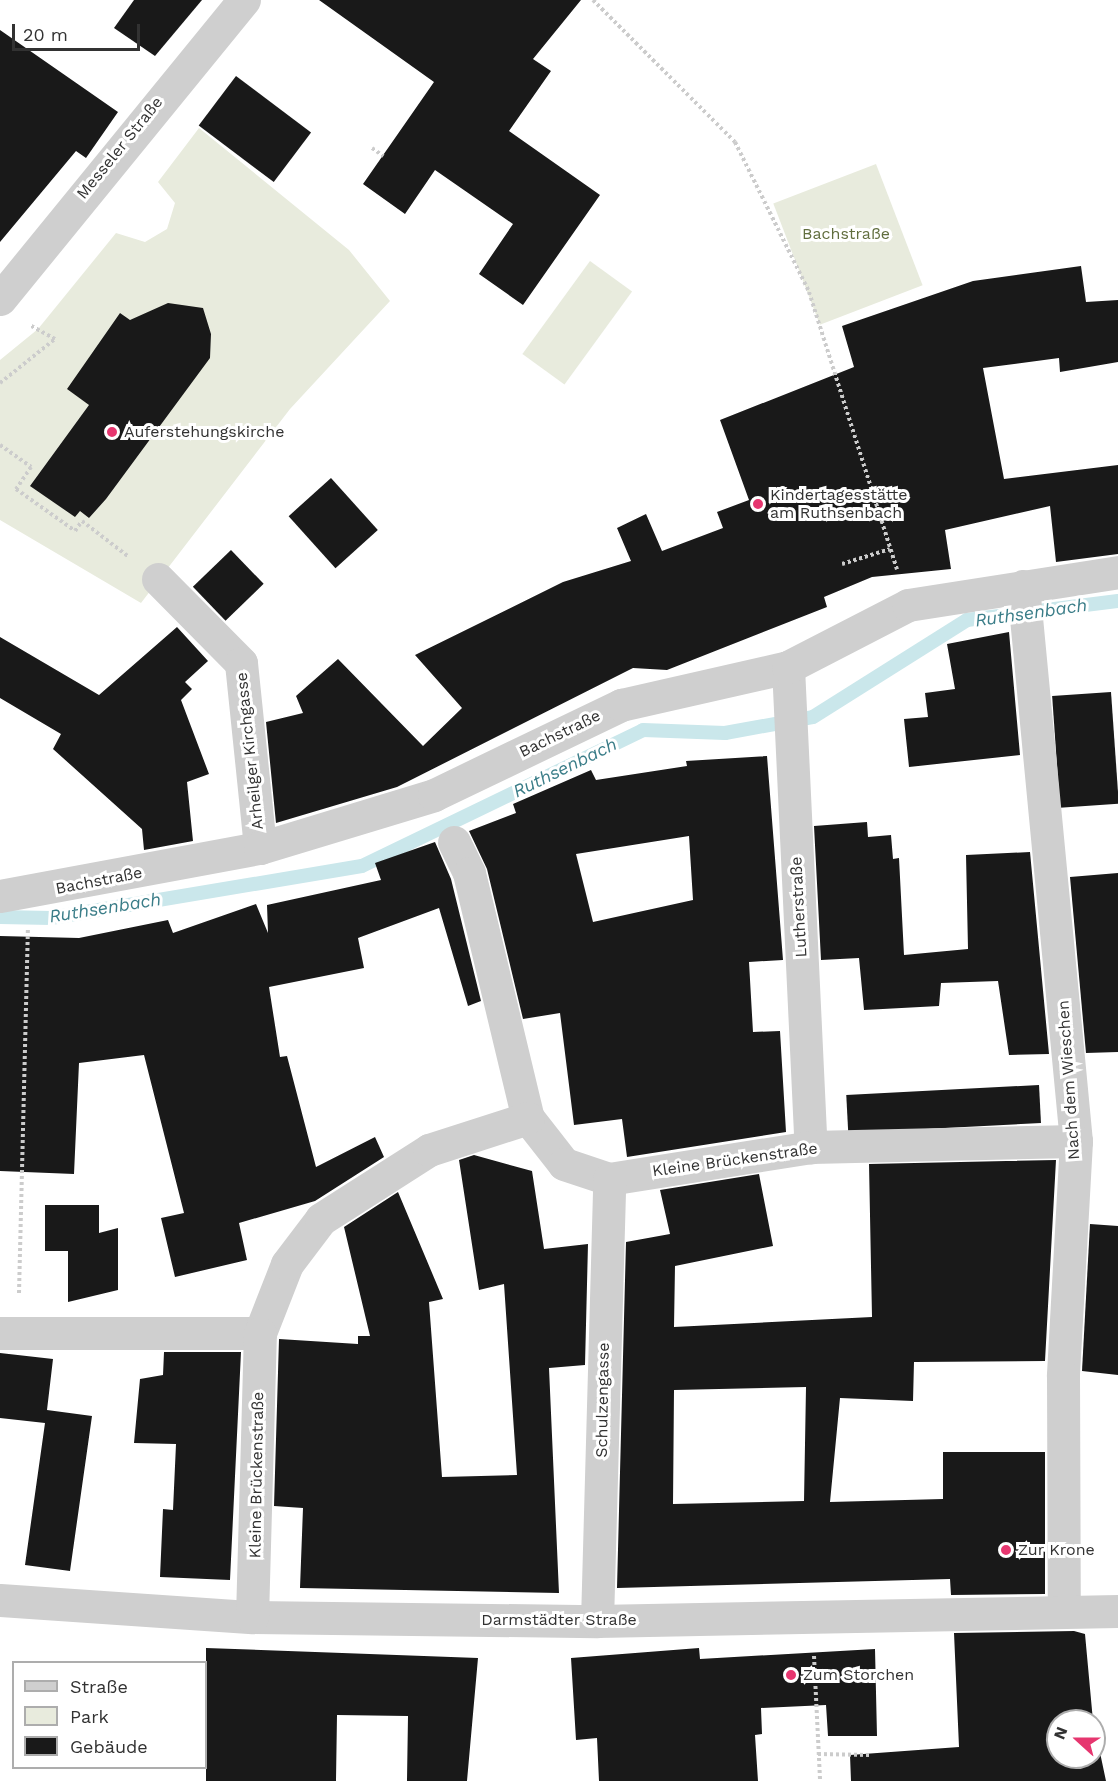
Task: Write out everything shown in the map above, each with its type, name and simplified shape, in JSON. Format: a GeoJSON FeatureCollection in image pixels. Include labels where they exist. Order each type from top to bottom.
{"type":"FeatureCollection","features":[{"type":"Feature","properties":{"kind":"street","name":"Messeler Straße"},"geometry":{"type":"LineString","coordinates":[[0,299],[244,0]]}},
{"type":"Feature","properties":{"kind":"street","name":"Bachstraße"},"geometry":{"type":"LineString","coordinates":[[0,896],[260,848],[434,795],[621,705],[788,667],[908,605],[1118,572]]}},
{"type":"Feature","properties":{"kind":"street","name":"Arheilger Kirchgasse"},"geometry":{"type":"LineString","coordinates":[[158,579],[241,663],[260,848]]}},
{"type":"Feature","properties":{"kind":"street","name":"Nach dem Wieschen"},"geometry":{"type":"LineString","coordinates":[[1023,586],[1076,1141],[1063,1376],[1064,1611]]}},
{"type":"Feature","properties":{"kind":"street","name":"Lutherstraße"},"geometry":{"type":"LineString","coordinates":[[788,667],[811,1147]]}},
{"type":"Feature","properties":{"kind":"street","name":"Kleine Brückenstraße"},"geometry":{"type":"LineString","coordinates":[[454,842],[469,873],[528,1118],[564,1164],[609,1179],[811,1147],[1076,1141]]}},
{"type":"Feature","properties":{"kind":"street","name":"Kleine Brückenstraße"},"geometry":{"type":"LineString","coordinates":[[252,1617],[260,1333],[287,1264],[321,1219],[429,1150],[528,1118]]}},
{"type":"Feature","properties":{"kind":"street","name":"Schulzengasse"},"geometry":{"type":"LineString","coordinates":[[597,1621],[609,1179]]}},
{"type":"Feature","properties":{"kind":"street"},"geometry":{"type":"LineString","coordinates":[[9,1334],[260,1333]]}},
{"type":"Feature","properties":{"kind":"street","name":"Darmstädter Straße"},"geometry":{"type":"LineString","coordinates":[[0,1600],[252,1617],[597,1621],[1118,1611]]}},
{"type":"Feature","properties":{"kind":"path"},"geometry":{"type":"LineString","coordinates":[[592,0],[735,142],[809,292],[908,605]]}},
{"type":"Feature","properties":{"kind":"path"},"geometry":{"type":"LineString","coordinates":[[372,147],[383,156]]}},
{"type":"Feature","properties":{"kind":"path"},"geometry":{"type":"LineString","coordinates":[[0,383],[55,339],[30,325]]}},
{"type":"Feature","properties":{"kind":"path"},"geometry":{"type":"LineString","coordinates":[[0,446],[31,467],[16,489],[75,531],[82,521],[158,579]]}},
{"type":"Feature","properties":{"kind":"path"},"geometry":{"type":"LineString","coordinates":[[842,564],[890,549]]}},
{"type":"Feature","properties":{"kind":"path"},"geometry":{"type":"LineString","coordinates":[[9,1334],[28,935]]}},
{"type":"Feature","properties":{"kind":"path"},"geometry":{"type":"LineString","coordinates":[[814,1653],[820,1780]]}},
{"type":"Feature","properties":{"kind":"path"},"geometry":{"type":"LineString","coordinates":[[818,1754],[870,1755]]}},
{"type":"Feature","properties":{"kind":"green space"},"geometry":{"type":"Polygon","coordinates":[[[199,128],[349,250],[390,301],[290,409],[141,603],[0,520],[0,360],[38,329],[116,233],[145,242],[167,229],[175,203],[158,182],[199,128]]]}},
{"type":"Feature","properties":{"kind":"green space","name":"Bachstraße"},"geometry":{"type":"Polygon","coordinates":[[[876,164],[923,285],[820,325],[773,203],[876,164]]]}},
{"type":"Feature","properties":{"kind":"green space"},"geometry":{"type":"Polygon","coordinates":[[[590,261],[632,292],[564,385],[522,354],[590,261]]]}},
{"type":"Feature","properties":{"kind":"building"},"geometry":{"type":"Polygon","coordinates":[[[134,0],[202,0],[155,56],[114,28],[134,0]]]}},
{"type":"Feature","properties":{"kind":"building"},"geometry":{"type":"Polygon","coordinates":[[[319,0],[581,0],[533,59],[551,71],[509,131],[600,195],[523,305],[479,274],[513,224],[435,170],[405,214],[363,184],[434,82],[319,0]]]}},
{"type":"Feature","properties":{"kind":"building"},"geometry":{"type":"Polygon","coordinates":[[[0,30],[118,112],[86,158],[76,151],[0,242],[0,30]]]}},
{"type":"Feature","properties":{"kind":"building"},"geometry":{"type":"Polygon","coordinates":[[[236,76],[311,133],[274,182],[199,126],[236,76]]]}},
{"type":"Feature","properties":{"kind":"building"},"geometry":{"type":"Polygon","coordinates":[[[1081,266],[1086,302],[1118,300],[1118,362],[1060,372],[1059,358],[983,368],[1004,479],[1118,465],[1118,554],[1056,562],[1050,506],[945,530],[951,569],[872,577],[824,597],[827,607],[667,670],[633,668],[397,787],[276,823],[266,722],[303,713],[296,696],[338,659],[423,746],[462,708],[415,655],[563,582],[631,561],[617,528],[646,514],[662,551],[723,528],[717,512],[749,500],[720,420],[854,367],[842,326],[973,281],[1081,266]]]}},
{"type":"Feature","properties":{"kind":"building","name":"Auferstehungskirche"},"geometry":{"type":"Polygon","coordinates":[[[168,303],[203,308],[211,334],[210,358],[106,499],[89,518],[80,511],[75,517],[30,486],[89,405],[67,389],[120,313],[130,320],[168,303]]]}},
{"type":"Feature","properties":{"kind":"building"},"geometry":{"type":"Polygon","coordinates":[[[331,478],[378,530],[335,568],[289,516],[331,478]]]}},
{"type":"Feature","properties":{"kind":"building"},"geometry":{"type":"Polygon","coordinates":[[[231,550],[264,584],[226,621],[193,587],[231,550]]]}},
{"type":"Feature","properties":{"kind":"building"},"geometry":{"type":"Polygon","coordinates":[[[177,627],[208,661],[185,682],[192,689],[181,700],[209,774],[187,782],[193,841],[144,850],[142,829],[53,749],[61,734],[0,698],[0,637],[99,695],[177,627]]]}},
{"type":"Feature","properties":{"kind":"building"},"geometry":{"type":"Polygon","coordinates":[[[1009,632],[1020,755],[909,767],[904,719],[928,717],[925,693],[955,689],[947,644],[1009,632]]]}},
{"type":"Feature","properties":{"kind":"building"},"geometry":{"type":"Polygon","coordinates":[[[1111,692],[1118,804],[1060,808],[1052,696],[1111,692]]]}},
{"type":"Feature","properties":{"kind":"building"},"geometry":{"type":"Polygon","coordinates":[[[767,756],[783,960],[749,962],[753,1032],[780,1031],[786,1132],[627,1157],[622,1119],[574,1125],[560,1013],[523,1019],[487,869],[469,831],[516,813],[513,804],[591,770],[596,780],[687,766],[686,761],[767,756]],[[689,836],[576,854],[593,922],[693,900],[689,836]]]}},
{"type":"Feature","properties":{"kind":"building"},"geometry":{"type":"Polygon","coordinates":[[[867,822],[868,837],[891,835],[893,859],[899,858],[904,955],[968,949],[966,855],[1030,852],[1049,1054],[1009,1055],[998,981],[941,983],[939,1006],[864,1010],[859,958],[821,960],[814,826],[867,822]]]}},
{"type":"Feature","properties":{"kind":"building"},"geometry":{"type":"Polygon","coordinates":[[[435,842],[451,879],[481,1001],[468,1006],[439,908],[358,938],[364,968],[269,987],[280,1057],[287,1056],[316,1167],[375,1137],[384,1157],[315,1201],[239,1223],[247,1260],[175,1277],[161,1218],[184,1213],[144,1055],[79,1063],[74,1174],[0,1171],[0,936],[79,938],[168,920],[173,933],[256,904],[268,933],[267,905],[381,880],[375,863],[435,842]]]}},
{"type":"Feature","properties":{"kind":"building"},"geometry":{"type":"Polygon","coordinates":[[[1118,873],[1118,1052],[1086,1053],[1070,877],[1118,873]]]}},
{"type":"Feature","properties":{"kind":"building"},"geometry":{"type":"Polygon","coordinates":[[[1039,1085],[1041,1123],[848,1133],[846,1095],[1039,1085]]]}},
{"type":"Feature","properties":{"kind":"building"},"geometry":{"type":"Polygon","coordinates":[[[474,1155],[532,1171],[544,1249],[588,1244],[585,1365],[549,1368],[559,1593],[300,1588],[303,1508],[274,1506],[279,1339],[358,1344],[358,1336],[370,1336],[344,1227],[398,1192],[443,1299],[429,1302],[442,1477],[517,1475],[504,1284],[479,1290],[459,1160],[474,1155]]]}},
{"type":"Feature","properties":{"kind":"building"},"geometry":{"type":"Polygon","coordinates":[[[1056,1160],[1045,1361],[914,1362],[913,1401],[840,1398],[830,1502],[943,1499],[943,1452],[1045,1452],[1045,1594],[951,1595],[950,1579],[617,1588],[626,1242],[670,1234],[660,1190],[759,1174],[773,1246],[675,1266],[674,1327],[872,1317],[869,1164],[1056,1160]],[[806,1387],[674,1390],[673,1504],[804,1501],[806,1387]]]}},
{"type":"Feature","properties":{"kind":"building"},"geometry":{"type":"Polygon","coordinates":[[[45,1205],[99,1205],[99,1233],[118,1228],[118,1290],[68,1302],[68,1251],[45,1251],[45,1205]]]}},
{"type":"Feature","properties":{"kind":"building"},"geometry":{"type":"Polygon","coordinates":[[[1090,1224],[1118,1226],[1118,1375],[1082,1371],[1090,1224]]]}},
{"type":"Feature","properties":{"kind":"building"},"geometry":{"type":"Polygon","coordinates":[[[164,1352],[241,1352],[230,1580],[160,1577],[163,1509],[173,1510],[176,1444],[134,1443],[140,1379],[163,1375],[164,1352]]]}},
{"type":"Feature","properties":{"kind":"building"},"geometry":{"type":"Polygon","coordinates":[[[0,1353],[53,1359],[47,1410],[92,1416],[70,1571],[25,1565],[45,1423],[0,1418],[0,1353]]]}},
{"type":"Feature","properties":{"kind":"building"},"geometry":{"type":"Polygon","coordinates":[[[1074,1631],[1085,1634],[1092,1709],[1046,1709],[1046,1769],[1103,1769],[1106,1781],[851,1781],[850,1755],[959,1747],[954,1633],[1074,1631]]]}},
{"type":"Feature","properties":{"kind":"building"},"geometry":{"type":"Polygon","coordinates":[[[206,1648],[478,1658],[467,1781],[407,1781],[408,1716],[337,1715],[336,1781],[206,1781],[206,1648]]]}},
{"type":"Feature","properties":{"kind":"building"},"geometry":{"type":"Polygon","coordinates":[[[699,1648],[700,1659],[875,1649],[877,1736],[828,1736],[826,1705],[761,1708],[762,1734],[755,1735],[758,1781],[599,1781],[597,1738],[576,1740],[571,1658],[699,1648]]]}},
{"type":"Feature","properties":{"kind":"waterway","name":"Ruthsenbach"},"geometry":{"type":"LineString","coordinates":[[0,917],[51,918],[362,866],[643,730],[725,733],[813,717],[967,620],[1118,601]]}},
{"type":"Feature","properties":{"kind":"place","name":"Auferstehungskirche"},"geometry":{"type":"Point","coordinates":[112,432]}},
{"type":"Feature","properties":{"kind":"place","name":"Kindertagesstätte am Ruthsenbach"},"geometry":{"type":"Point","coordinates":[758,504]}},
{"type":"Feature","properties":{"kind":"place","name":"Zur Krone"},"geometry":{"type":"Point","coordinates":[1006,1550]}},
{"type":"Feature","properties":{"kind":"place","name":"Zum Storchen"},"geometry":{"type":"Point","coordinates":[791,1675]}}]}
